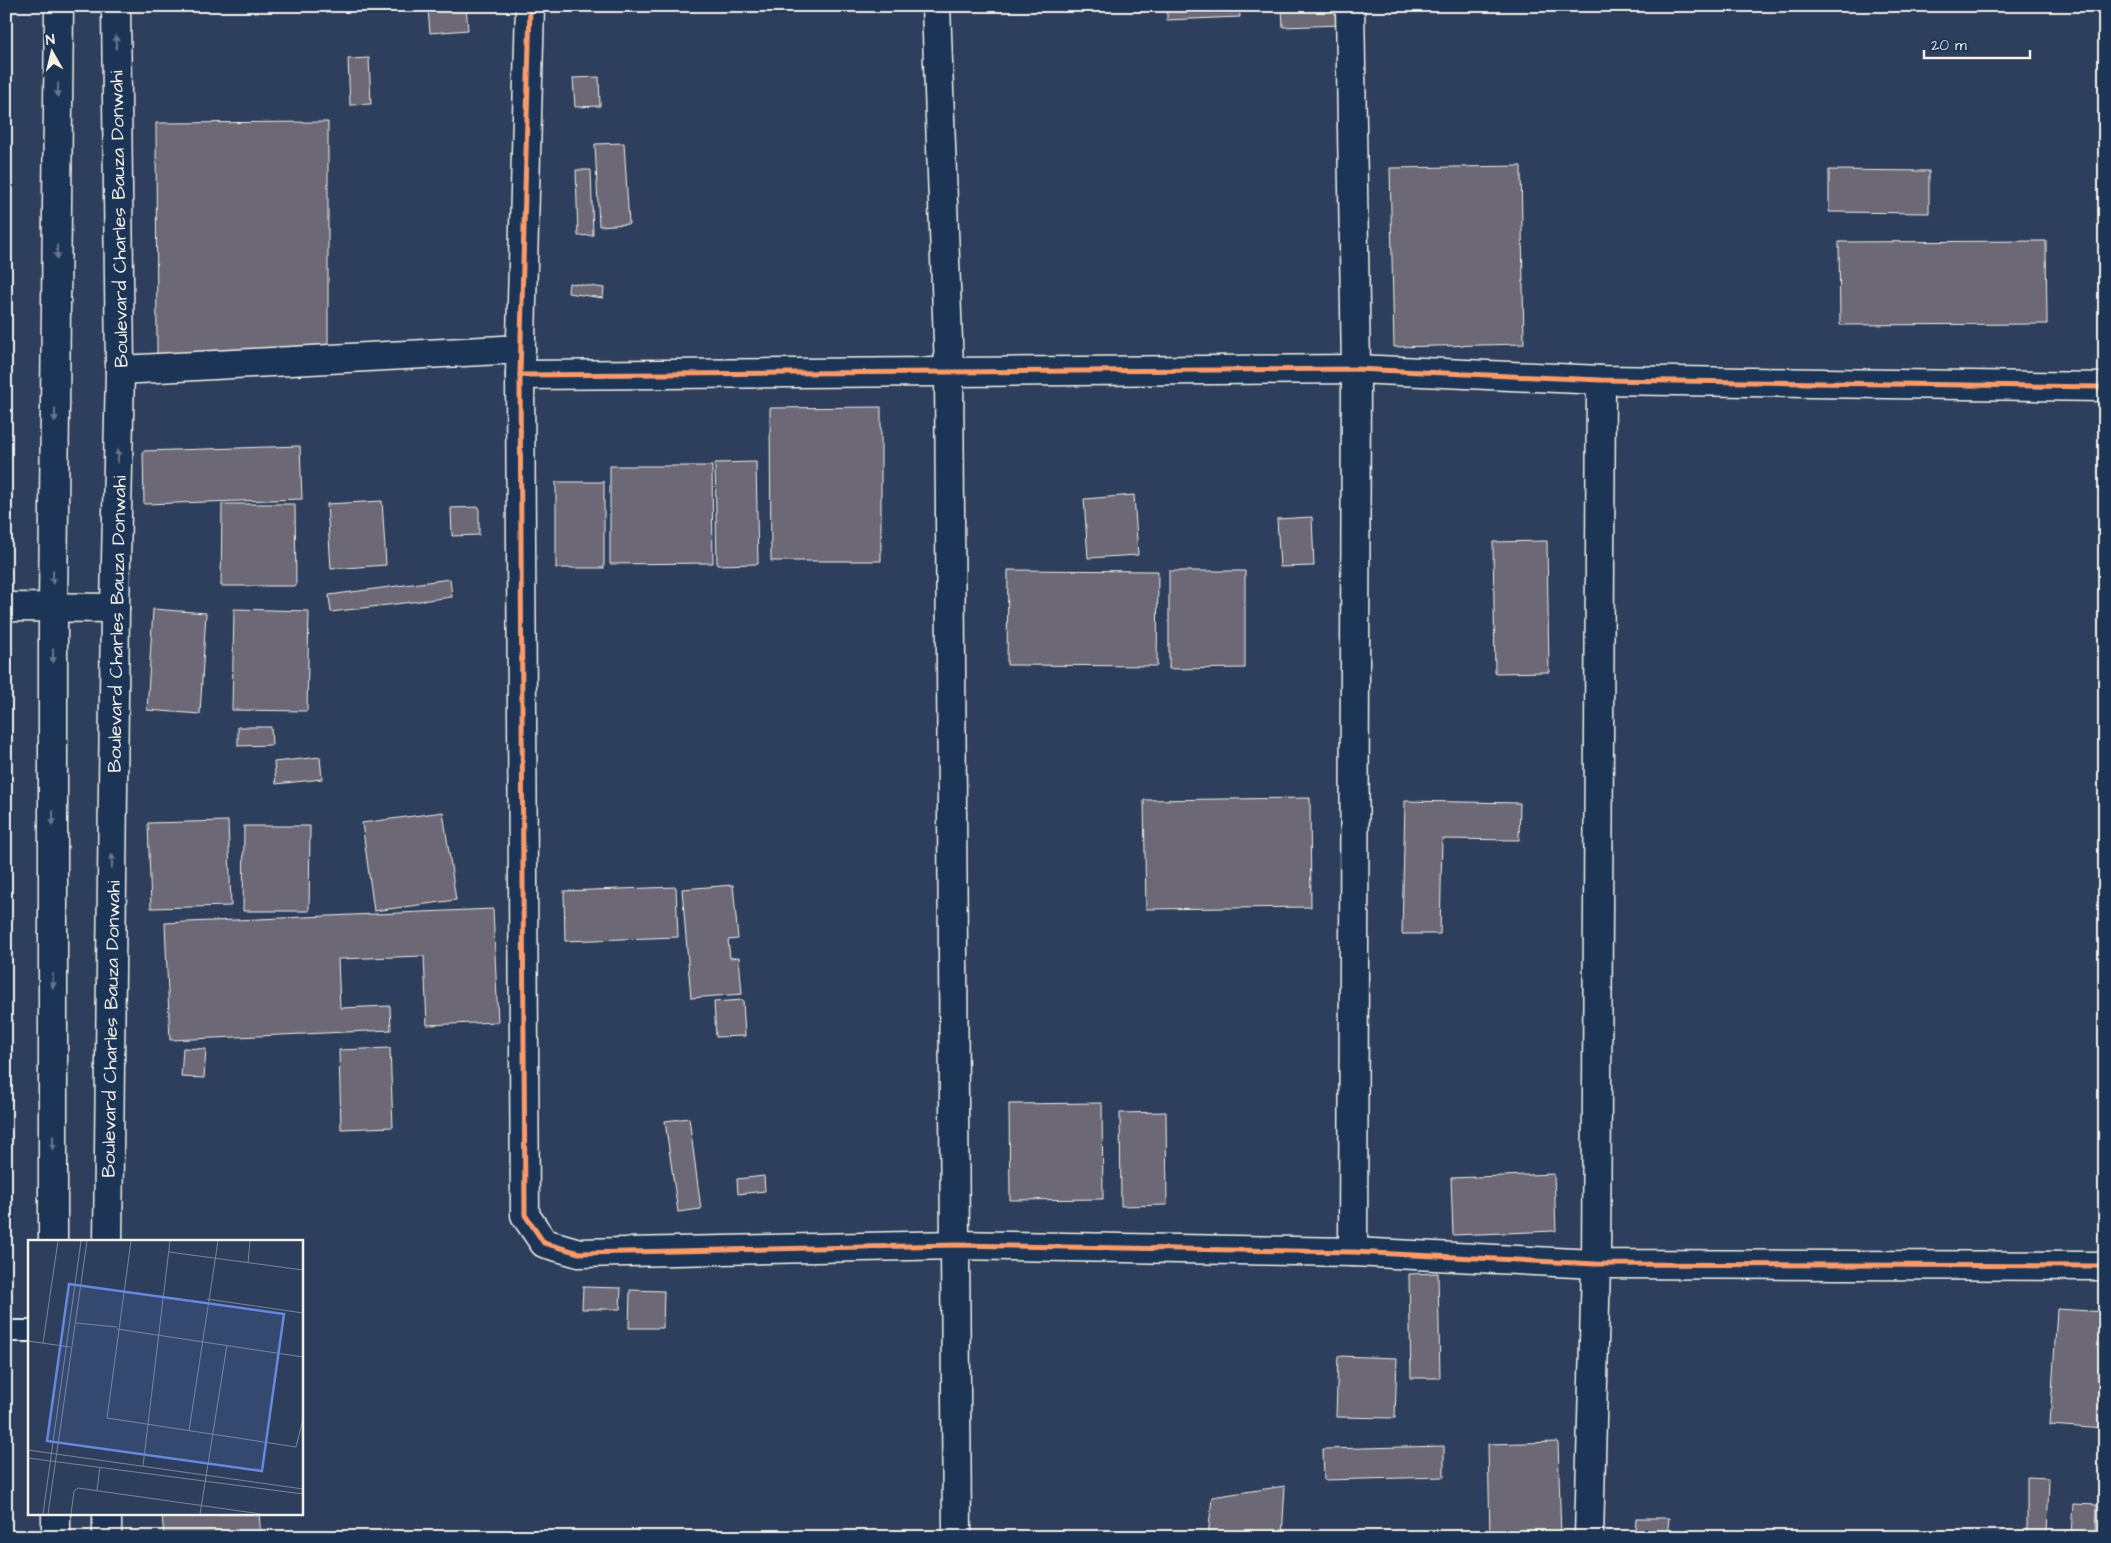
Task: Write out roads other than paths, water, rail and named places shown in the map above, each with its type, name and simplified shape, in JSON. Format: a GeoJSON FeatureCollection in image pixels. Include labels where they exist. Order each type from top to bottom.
{"type":"FeatureCollection","features":[{"type":"Feature","properties":{"kind":"street"},"geometry":{"type":"LineString","coordinates":[[53,1240],[53,607],[59,6]]}},
{"type":"Feature","properties":{"kind":"street","name":"Boulevard Charles Bauza Donwahi"},"geometry":{"type":"LineString","coordinates":[[108,1240],[115,608],[120,370],[116,6]]}},
{"type":"Feature","properties":{"kind":"street"},"geometry":{"type":"LineString","coordinates":[[530,6],[521,362],[525,1216],[544,1243],[579,1253],[956,1245],[1353,1252],[1596,1264],[2105,1266]]}},
{"type":"Feature","properties":{"kind":"street"},"geometry":{"type":"LineString","coordinates":[[936,6],[949,370],[957,1537]]}},
{"type":"Feature","properties":{"kind":"street"},"geometry":{"type":"LineString","coordinates":[[1350,6],[1356,369],[1353,1252]]}},
{"type":"Feature","properties":{"kind":"street"},"geometry":{"type":"LineString","coordinates":[[120,370],[521,362],[949,370],[1356,369],[1601,380],[2105,387]]}},
{"type":"Feature","properties":{"kind":"street"},"geometry":{"type":"LineString","coordinates":[[1589,1537],[1596,1264],[1601,380]]}},
{"type":"Feature","properties":{"kind":"street"},"geometry":{"type":"LineString","coordinates":[[6,607],[115,608]]}},
{"type":"Feature","properties":{"kind":"street"},"geometry":{"type":"LineString","coordinates":[[56,1516],[56,1537]]}},
{"type":"Feature","properties":{"kind":"street"},"geometry":{"type":"LineString","coordinates":[[107,1516],[107,1537]]}},
{"type":"Feature","properties":{"kind":"lane"},"geometry":{"type":"LineString","coordinates":[[6,1332],[28,1331]]}}]}
